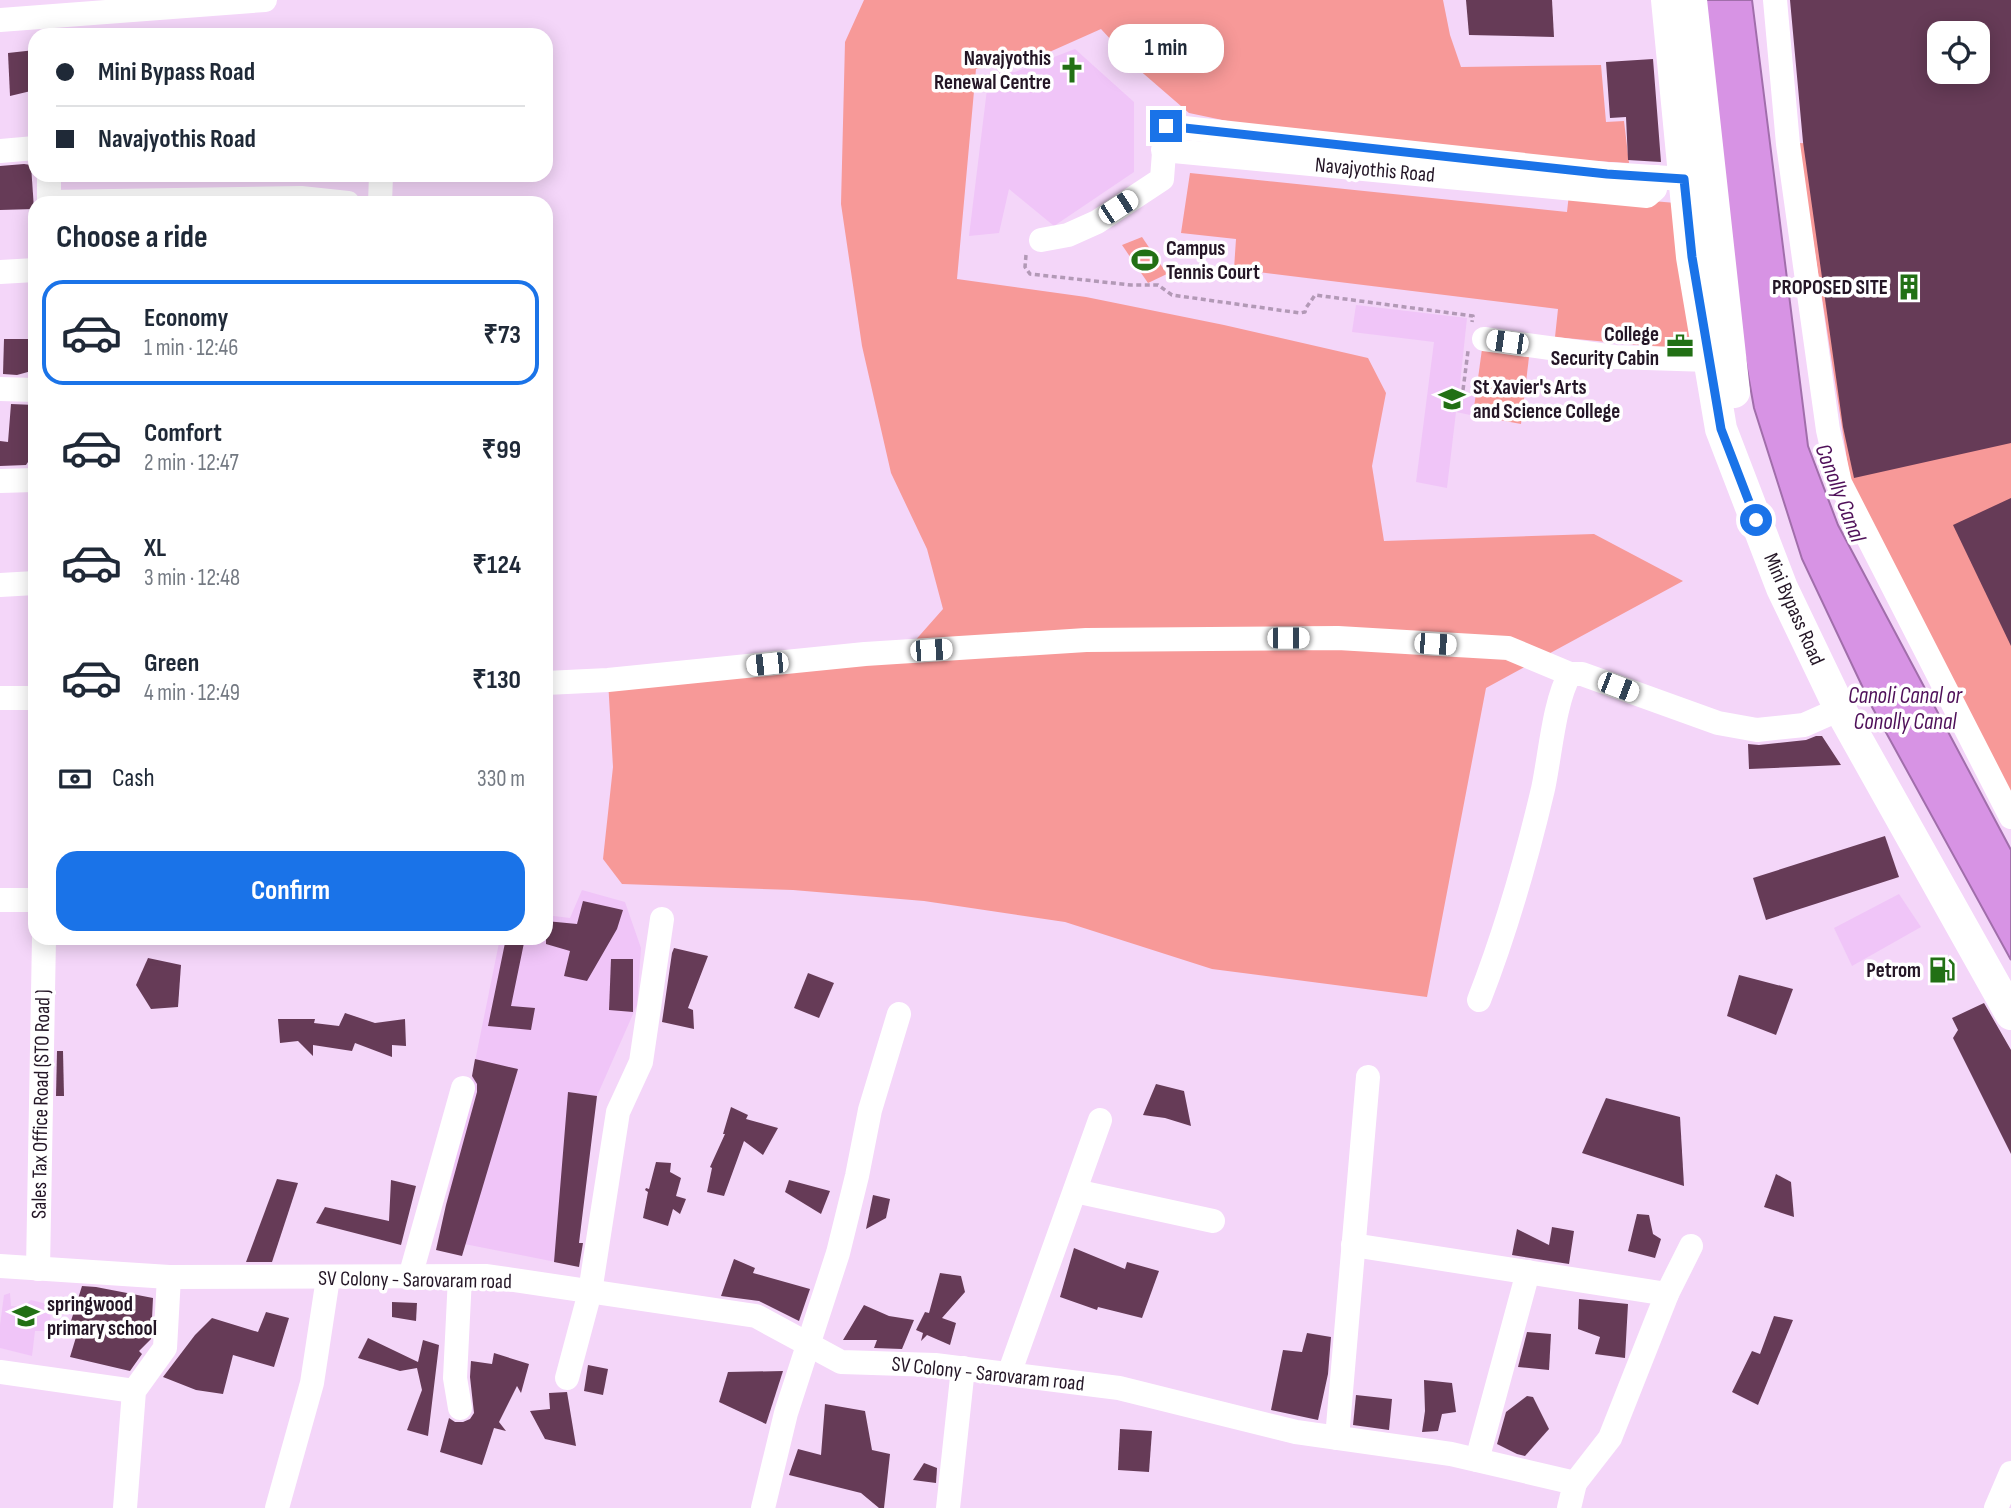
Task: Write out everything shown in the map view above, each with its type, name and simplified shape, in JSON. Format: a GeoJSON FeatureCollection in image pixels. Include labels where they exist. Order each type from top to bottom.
{"type":"FeatureCollection","features":[{"type":"Feature","properties":{"kind":"main road","name":"Mini Bypass Road"},"geometry":{"type":"LineString","coordinates":[[1667,0],[1670,178],[1692,257],[1721,429],[1783,588],[1840,709],[2011,1014]]}},
{"type":"Feature","properties":{"kind":"main road","name":"Mini Bypass Road"},"geometry":{"type":"LineString","coordinates":[[1691,0],[1736,408],[1791,562],[1861,715],[1937,865],[2011,993]]}},
{"type":"Feature","properties":{"kind":"street"},"geometry":{"type":"LineString","coordinates":[[0,20],[265,0]]}},
{"type":"Feature","properties":{"kind":"street"},"geometry":{"type":"LineString","coordinates":[[1775,0],[1788,144],[1828,430],[1840,483],[2010,814]]}},
{"type":"Feature","properties":{"kind":"street","name":"Navajyothis Road"},"geometry":{"type":"LineString","coordinates":[[1034,243],[1068,236],[1097,222],[1161,179],[1166,126],[1607,174],[1670,178]]}},
{"type":"Feature","properties":{"kind":"street"},"geometry":{"type":"LineString","coordinates":[[0,151],[28,149]]}},
{"type":"Feature","properties":{"kind":"street"},"geometry":{"type":"LineString","coordinates":[[0,272],[28,270]]}},
{"type":"Feature","properties":{"kind":"street"},"geometry":{"type":"LineString","coordinates":[[1474,339],[1615,357],[1709,360]]}},
{"type":"Feature","properties":{"kind":"street"},"geometry":{"type":"LineString","coordinates":[[0,389],[28,390]]}},
{"type":"Feature","properties":{"kind":"street"},"geometry":{"type":"LineString","coordinates":[[0,481],[28,481]]}},
{"type":"Feature","properties":{"kind":"street"},"geometry":{"type":"LineString","coordinates":[[0,585],[28,583]]}},
{"type":"Feature","properties":{"kind":"street"},"geometry":{"type":"LineString","coordinates":[[553,683],[865,654],[1086,639],[1338,638],[1508,648],[1570,674],[1582,674],[1718,723],[1757,730],[1804,725],[1840,709]]}},
{"type":"Feature","properties":{"kind":"street"},"geometry":{"type":"LineString","coordinates":[[1479,1000],[1523,872],[1562,695],[1570,674]]}},
{"type":"Feature","properties":{"kind":"street"},"geometry":{"type":"LineString","coordinates":[[0,698],[28,698]]}},
{"type":"Feature","properties":{"kind":"street"},"geometry":{"type":"LineString","coordinates":[[0,900],[28,900]]}},
{"type":"Feature","properties":{"kind":"street"},"geometry":{"type":"LineString","coordinates":[[567,1378],[590,1292],[618,1112],[641,1062],[662,919]]}},
{"type":"Feature","properties":{"kind":"street","name":"Sales Tax Office Road (STO Road )"},"geometry":{"type":"LineString","coordinates":[[38,1269],[44,945]]}},
{"type":"Feature","properties":{"kind":"street"},"geometry":{"type":"LineString","coordinates":[[763,1508],[786,1413],[838,1253],[870,1110],[899,1014]]}},
{"type":"Feature","properties":{"kind":"street"},"geometry":{"type":"LineString","coordinates":[[1337,1438],[1368,1077]]}},
{"type":"Feature","properties":{"kind":"street"},"geometry":{"type":"LineString","coordinates":[[410,1277],[463,1088]]}},
{"type":"Feature","properties":{"kind":"street"},"geometry":{"type":"LineString","coordinates":[[1009,1374],[1100,1120]]}},
{"type":"Feature","properties":{"kind":"street"},"geometry":{"type":"LineString","coordinates":[[1075,1191],[1213,1222]]}},
{"type":"Feature","properties":{"kind":"street"},"geometry":{"type":"LineString","coordinates":[[1353,1245],[1667,1294]]}},
{"type":"Feature","properties":{"kind":"street"},"geometry":{"type":"LineString","coordinates":[[1569,1508],[1575,1483],[1610,1438],[1667,1294],[1691,1246]]}},
{"type":"Feature","properties":{"kind":"street","name":"SV Colony - Sarovaram road"},"geometry":{"type":"LineString","coordinates":[[0,1266],[169,1277],[487,1276],[756,1315],[841,1362],[935,1364],[1119,1388],[1296,1433],[1451,1454],[1575,1483]]}},
{"type":"Feature","properties":{"kind":"street"},"geometry":{"type":"LineString","coordinates":[[1477,1460],[1528,1272]]}},
{"type":"Feature","properties":{"kind":"street"},"geometry":{"type":"LineString","coordinates":[[125,1508],[134,1391],[165,1348],[169,1277]]}},
{"type":"Feature","properties":{"kind":"street"},"geometry":{"type":"LineString","coordinates":[[460,1277],[455,1371],[460,1408]]}},
{"type":"Feature","properties":{"kind":"street"},"geometry":{"type":"LineString","coordinates":[[277,1508],[312,1383],[328,1278]]}},
{"type":"Feature","properties":{"kind":"street"},"geometry":{"type":"LineString","coordinates":[[948,1508],[963,1368]]}},
{"type":"Feature","properties":{"kind":"street"},"geometry":{"type":"LineString","coordinates":[[0,1372],[134,1391]]}},
{"type":"Feature","properties":{"kind":"street"},"geometry":{"type":"LineString","coordinates":[[1996,1508],[2011,1473]]}},
{"type":"Feature","properties":{"kind":"path"},"geometry":{"type":"LineString","coordinates":[[1034,243],[1025,267],[1030,274],[1131,285],[1158,285],[1172,295],[1300,313],[1305,312],[1315,295],[1473,316],[1474,339],[1463,390]]}},
{"type":"Feature","properties":{"kind":"shaded area"},"geometry":{"type":"Polygon","coordinates":[[[864,0],[1443,0],[1450,35],[1461,67],[1601,65],[1606,122],[1624,121],[1629,163],[1575,160],[1232,122],[1189,113],[1137,68],[1101,29],[1027,62],[976,69],[957,279],[1086,297],[1368,358],[1386,393],[1372,466],[1384,541],[1594,534],[1683,581],[1486,688],[1427,997],[1212,969],[1065,922],[924,901],[793,890],[622,884],[603,859],[613,767],[608,680],[905,652],[943,609],[927,549],[891,473],[862,346],[841,204],[845,42],[864,0]]]}},
{"type":"Feature","properties":{"kind":"shaded area"},"geometry":{"type":"Polygon","coordinates":[[[1075,49],[1134,102],[1134,172],[1054,226],[1009,189],[999,233],[969,236],[989,73],[1015,72],[1075,49]]]}},
{"type":"Feature","properties":{"kind":"shaded area","name":"PROPOSED SITE"},"geometry":{"type":"Polygon","coordinates":[[[1798,143],[2011,150],[2011,795],[1850,479],[1798,143]]]}},
{"type":"Feature","properties":{"kind":"shaded area"},"geometry":{"type":"Polygon","coordinates":[[[1190,173],[1567,212],[1569,194],[1676,203],[1692,350],[1555,337],[1558,309],[1234,269],[1236,239],[1181,233],[1190,173]]]}},
{"type":"Feature","properties":{"kind":"shaded area","name":"Campus Tennis Court"},"geometry":{"type":"Polygon","coordinates":[[[1142,237],[1167,274],[1148,283],[1122,245],[1142,237]]]}},
{"type":"Feature","properties":{"kind":"shaded area","name":"St Xavier's Arts and Science College"},"geometry":{"type":"Polygon","coordinates":[[[1356,305],[1467,318],[1459,393],[1478,396],[1475,416],[1456,412],[1447,488],[1416,482],[1434,342],[1352,332],[1356,305]]]}},
{"type":"Feature","properties":{"kind":"shaded area"},"geometry":{"type":"Polygon","coordinates":[[[1482,349],[1529,357],[1521,424],[1473,415],[1482,349]]]}},
{"type":"Feature","properties":{"kind":"shaded area"},"geometry":{"type":"Polygon","coordinates":[[[582,890],[625,902],[641,948],[637,1005],[597,1096],[576,1266],[439,1239],[499,945],[553,945],[553,916],[570,918],[582,890]]]}},
{"type":"Feature","properties":{"kind":"shaded area"},"geometry":{"type":"Polygon","coordinates":[[[1899,894],[1921,927],[1852,966],[1834,928],[1899,894]]]}},
{"type":"Feature","properties":{"kind":"shaded area","name":"springwood primary school"},"geometry":{"type":"Polygon","coordinates":[[[10,1293],[11,1306],[23,1307],[31,1300],[51,1305],[50,1331],[35,1331],[32,1356],[0,1348],[4,1295],[10,1293]]]}},
{"type":"Feature","properties":{"kind":"water","name":"Canoli Canal or Conolly Canal"},"geometry":{"type":"Polygon","coordinates":[[[1702,0],[1752,0],[1808,446],[1838,525],[2011,850],[2011,960],[1872,707],[1802,559],[1754,408],[1741,335],[1702,0]]]}},
{"type":"Feature","properties":{"kind":"building"},"geometry":{"type":"Polygon","coordinates":[[[1466,0],[1552,0],[1554,37],[1469,35],[1466,0]]]}},
{"type":"Feature","properties":{"kind":"building","name":"PROPOSED SITE"},"geometry":{"type":"Polygon","coordinates":[[[1790,0],[2011,0],[2011,443],[1854,478],[1843,427],[1803,142],[1790,0]]]}},
{"type":"Feature","properties":{"kind":"building"},"geometry":{"type":"Polygon","coordinates":[[[28,51],[28,92],[10,96],[8,53],[28,51]]]}},
{"type":"Feature","properties":{"kind":"building"},"geometry":{"type":"Polygon","coordinates":[[[1653,59],[1661,162],[1628,160],[1626,117],[1610,118],[1606,62],[1653,59]]]}},
{"type":"Feature","properties":{"kind":"building"},"geometry":{"type":"Polygon","coordinates":[[[28,165],[28,182],[32,182],[33,196],[28,196],[28,209],[0,210],[0,166],[28,165]]]}},
{"type":"Feature","properties":{"kind":"building"},"geometry":{"type":"Polygon","coordinates":[[[4,339],[28,339],[28,372],[17,375],[3,374],[4,339]]]}},
{"type":"Feature","properties":{"kind":"building"},"geometry":{"type":"Polygon","coordinates":[[[11,404],[28,405],[26,465],[0,466],[0,441],[8,442],[11,404]]]}},
{"type":"Feature","properties":{"kind":"building"},"geometry":{"type":"Polygon","coordinates":[[[2011,498],[2011,646],[1953,525],[2011,498]]]}},
{"type":"Feature","properties":{"kind":"building"},"geometry":{"type":"Polygon","coordinates":[[[1822,736],[1841,765],[1749,769],[1748,744],[1806,740],[1822,736]]]}},
{"type":"Feature","properties":{"kind":"building"},"geometry":{"type":"Polygon","coordinates":[[[1885,836],[1899,877],[1766,920],[1753,878],[1885,836]]]}},
{"type":"Feature","properties":{"kind":"building"},"geometry":{"type":"Polygon","coordinates":[[[583,901],[623,910],[617,929],[587,981],[564,976],[570,951],[549,945],[553,945],[553,922],[577,924],[583,901]]]}},
{"type":"Feature","properties":{"kind":"building"},"geometry":{"type":"Polygon","coordinates":[[[505,945],[524,945],[511,1006],[535,1008],[531,1030],[488,1026],[505,945]]]}},
{"type":"Feature","properties":{"kind":"building"},"geometry":{"type":"Polygon","coordinates":[[[674,948],[708,956],[688,1008],[693,1010],[694,1029],[662,1022],[674,948]]]}},
{"type":"Feature","properties":{"kind":"building"},"geometry":{"type":"Polygon","coordinates":[[[148,958],[181,965],[178,1007],[151,1009],[136,985],[148,958]]]}},
{"type":"Feature","properties":{"kind":"building"},"geometry":{"type":"Polygon","coordinates":[[[611,959],[633,959],[633,1012],[609,1010],[611,959]]]}},
{"type":"Feature","properties":{"kind":"building"},"geometry":{"type":"Polygon","coordinates":[[[808,973],[834,983],[819,1018],[794,1008],[808,973]]]}},
{"type":"Feature","properties":{"kind":"building"},"geometry":{"type":"Polygon","coordinates":[[[1739,975],[1793,989],[1776,1035],[1727,1016],[1739,975]]]}},
{"type":"Feature","properties":{"kind":"building"},"geometry":{"type":"Polygon","coordinates":[[[1984,1003],[2011,1050],[2011,1154],[1953,1038],[1958,1030],[1952,1018],[1984,1003]]]}},
{"type":"Feature","properties":{"kind":"building"},"geometry":{"type":"Polygon","coordinates":[[[345,1013],[375,1023],[405,1019],[406,1046],[392,1045],[392,1057],[355,1043],[352,1051],[313,1045],[313,1056],[298,1041],[280,1043],[278,1019],[315,1019],[314,1023],[339,1026],[345,1013]]]}},
{"type":"Feature","properties":{"kind":"building"},"geometry":{"type":"Polygon","coordinates":[[[57,1051],[63,1051],[64,1096],[56,1096],[57,1051]]]}},
{"type":"Feature","properties":{"kind":"building"},"geometry":{"type":"Polygon","coordinates":[[[475,1059],[518,1069],[462,1256],[436,1250],[477,1092],[477,1084],[472,1076],[475,1059]]]}},
{"type":"Feature","properties":{"kind":"building"},"geometry":{"type":"Polygon","coordinates":[[[1156,1084],[1184,1091],[1191,1126],[1143,1115],[1156,1084]]]}},
{"type":"Feature","properties":{"kind":"building"},"geometry":{"type":"Polygon","coordinates":[[[568,1092],[597,1096],[579,1243],[583,1243],[579,1267],[554,1262],[568,1092]]]}},
{"type":"Feature","properties":{"kind":"building"},"geometry":{"type":"Polygon","coordinates":[[[1606,1098],[1680,1117],[1684,1186],[1582,1153],[1606,1098]]]}},
{"type":"Feature","properties":{"kind":"building"},"geometry":{"type":"Polygon","coordinates":[[[731,1107],[748,1115],[746,1119],[778,1128],[763,1155],[744,1141],[724,1196],[707,1192],[712,1168],[710,1167],[725,1134],[731,1107]]]}},
{"type":"Feature","properties":{"kind":"building"},"geometry":{"type":"Polygon","coordinates":[[[656,1162],[671,1163],[670,1172],[681,1178],[676,1196],[686,1199],[680,1214],[673,1209],[668,1226],[643,1218],[648,1192],[645,1190],[649,1189],[656,1162]]]}},
{"type":"Feature","properties":{"kind":"building"},"geometry":{"type":"Polygon","coordinates":[[[1776,1174],[1791,1182],[1794,1217],[1764,1207],[1776,1174]]]}},
{"type":"Feature","properties":{"kind":"building"},"geometry":{"type":"Polygon","coordinates":[[[277,1179],[298,1183],[272,1262],[246,1262],[277,1179]]]}},
{"type":"Feature","properties":{"kind":"building"},"geometry":{"type":"Polygon","coordinates":[[[391,1180],[416,1186],[401,1245],[316,1223],[325,1207],[389,1221],[391,1180]]]}},
{"type":"Feature","properties":{"kind":"building"},"geometry":{"type":"Polygon","coordinates":[[[789,1180],[830,1191],[821,1214],[785,1192],[789,1180]]]}},
{"type":"Feature","properties":{"kind":"building"},"geometry":{"type":"Polygon","coordinates":[[[873,1195],[890,1199],[886,1218],[866,1229],[873,1195]]]}},
{"type":"Feature","properties":{"kind":"building"},"geometry":{"type":"Polygon","coordinates":[[[1637,1214],[1649,1215],[1653,1234],[1661,1239],[1655,1258],[1628,1251],[1637,1214]]]}},
{"type":"Feature","properties":{"kind":"building"},"geometry":{"type":"Polygon","coordinates":[[[1552,1227],[1574,1231],[1569,1264],[1512,1255],[1517,1229],[1549,1245],[1552,1227]]]}},
{"type":"Feature","properties":{"kind":"building"},"geometry":{"type":"Polygon","coordinates":[[[1074,1248],[1125,1269],[1127,1262],[1159,1271],[1142,1318],[1098,1307],[1097,1310],[1060,1297],[1074,1248]]]}},
{"type":"Feature","properties":{"kind":"building"},"geometry":{"type":"Polygon","coordinates":[[[734,1259],[755,1268],[753,1273],[810,1289],[799,1321],[759,1301],[721,1296],[734,1259]]]}},
{"type":"Feature","properties":{"kind":"building"},"geometry":{"type":"Polygon","coordinates":[[[940,1273],[961,1276],[965,1292],[942,1318],[956,1323],[950,1345],[927,1335],[921,1341],[923,1333],[916,1330],[925,1312],[929,1313],[940,1273]]]}},
{"type":"Feature","properties":{"kind":"building"},"geometry":{"type":"Polygon","coordinates":[[[82,1286],[153,1298],[151,1339],[139,1351],[142,1354],[130,1371],[70,1357],[80,1324],[71,1321],[82,1286]]]}},
{"type":"Feature","properties":{"kind":"building"},"geometry":{"type":"Polygon","coordinates":[[[1579,1299],[1628,1304],[1625,1358],[1595,1354],[1600,1337],[1578,1329],[1579,1299]]]}},
{"type":"Feature","properties":{"kind":"building"},"geometry":{"type":"Polygon","coordinates":[[[392,1302],[417,1303],[416,1321],[392,1317],[392,1302]]]}},
{"type":"Feature","properties":{"kind":"building"},"geometry":{"type":"Polygon","coordinates":[[[864,1305],[889,1316],[914,1320],[902,1349],[874,1348],[877,1340],[843,1340],[864,1305]]]}},
{"type":"Feature","properties":{"kind":"building"},"geometry":{"type":"Polygon","coordinates":[[[266,1312],[289,1318],[274,1367],[233,1355],[223,1394],[196,1390],[163,1377],[195,1335],[212,1318],[258,1332],[266,1312]]]}},
{"type":"Feature","properties":{"kind":"building"},"geometry":{"type":"Polygon","coordinates":[[[1774,1316],[1793,1320],[1758,1405],[1732,1392],[1752,1351],[1760,1354],[1774,1316]]]}},
{"type":"Feature","properties":{"kind":"building"},"geometry":{"type":"Polygon","coordinates":[[[1527,1332],[1551,1334],[1549,1370],[1518,1367],[1527,1332]]]}},
{"type":"Feature","properties":{"kind":"building"},"geometry":{"type":"Polygon","coordinates":[[[1307,1333],[1331,1337],[1328,1374],[1318,1420],[1271,1410],[1283,1350],[1302,1352],[1307,1333]]]}},
{"type":"Feature","properties":{"kind":"building"},"geometry":{"type":"Polygon","coordinates":[[[368,1338],[418,1362],[423,1340],[439,1345],[428,1436],[407,1430],[422,1390],[417,1368],[400,1371],[358,1358],[368,1338]]]}},
{"type":"Feature","properties":{"kind":"building"},"geometry":{"type":"Polygon","coordinates":[[[494,1353],[529,1364],[521,1393],[517,1386],[499,1422],[506,1431],[494,1428],[482,1465],[440,1452],[449,1418],[455,1422],[463,1422],[470,1419],[474,1413],[471,1361],[492,1364],[494,1353]]]}},
{"type":"Feature","properties":{"kind":"building"},"geometry":{"type":"Polygon","coordinates":[[[588,1365],[608,1369],[603,1395],[584,1391],[588,1365]]]}},
{"type":"Feature","properties":{"kind":"building"},"geometry":{"type":"Polygon","coordinates":[[[783,1371],[766,1424],[719,1402],[728,1372],[783,1371]]]}},
{"type":"Feature","properties":{"kind":"building"},"geometry":{"type":"Polygon","coordinates":[[[1424,1380],[1452,1383],[1456,1412],[1442,1414],[1438,1431],[1422,1432],[1425,1411],[1424,1380]]]}},
{"type":"Feature","properties":{"kind":"building"},"geometry":{"type":"Polygon","coordinates":[[[567,1392],[576,1446],[545,1439],[530,1411],[550,1409],[549,1393],[567,1392]]]}},
{"type":"Feature","properties":{"kind":"building"},"geometry":{"type":"Polygon","coordinates":[[[1356,1395],[1392,1399],[1389,1430],[1353,1425],[1356,1395]]]}},
{"type":"Feature","properties":{"kind":"building"},"geometry":{"type":"Polygon","coordinates":[[[1527,1396],[1533,1397],[1549,1429],[1525,1456],[1497,1444],[1506,1412],[1527,1396]]]}},
{"type":"Feature","properties":{"kind":"building"},"geometry":{"type":"Polygon","coordinates":[[[825,1404],[865,1411],[872,1450],[890,1454],[884,1508],[879,1508],[861,1493],[789,1475],[798,1449],[821,1455],[825,1404]]]}},
{"type":"Feature","properties":{"kind":"building"},"geometry":{"type":"Polygon","coordinates":[[[1120,1429],[1152,1431],[1149,1472],[1118,1470],[1120,1429]]]}},
{"type":"Feature","properties":{"kind":"building"},"geometry":{"type":"Polygon","coordinates":[[[924,1463],[937,1468],[936,1483],[913,1480],[924,1463]]]}},
{"type":"Feature","properties":{"kind":"place","name":"Navajyothis Renewal Centre"},"geometry":{"type":"Point","coordinates":[1072,70]}},
{"type":"Feature","properties":{"kind":"place","name":"Campus Tennis Court"},"geometry":{"type":"Point","coordinates":[1145,260]}},
{"type":"Feature","properties":{"kind":"place","name":"PROPOSED SITE"},"geometry":{"type":"Point","coordinates":[1909,287]}},
{"type":"Feature","properties":{"kind":"place","name":"College Security Cabin"},"geometry":{"type":"Point","coordinates":[1680,346]}},
{"type":"Feature","properties":{"kind":"place","name":"St Xavier's Arts and Science College"},"geometry":{"type":"Point","coordinates":[1452,399]}},
{"type":"Feature","properties":{"kind":"place","name":"Petrom"},"geometry":{"type":"Point","coordinates":[1942,970]}},
{"type":"Feature","properties":{"kind":"place","name":"springwood primary school"},"geometry":{"type":"Point","coordinates":[26,1316]}},
{"type":"Feature","properties":{"kind":"route"},"geometry":{"type":"LineString","coordinates":[[1166,126],[1607,174],[1684,179],[1692,257],[1721,429],[1756,520]]}},
{"type":"Feature","properties":{"kind":"water label","name":"Conolly Canal"},"geometry":{"type":"Point","coordinates":[1840,493]}}]}
